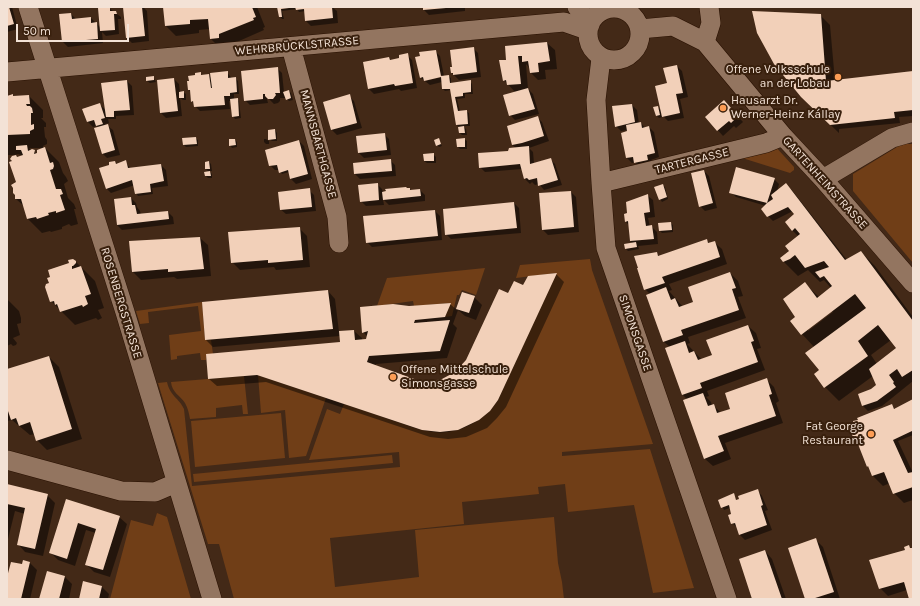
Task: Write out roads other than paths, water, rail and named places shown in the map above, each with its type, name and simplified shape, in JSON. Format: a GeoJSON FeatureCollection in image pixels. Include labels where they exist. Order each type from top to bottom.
{"type":"FeatureCollection","features":[{"type":"Feature","properties":{"kind":"street","name":"ROSENBERGSTRASSE"},"geometry":{"type":"LineString","coordinates":[[28,7],[125,312],[212,599]]}},
{"type":"Feature","properties":{"kind":"street"},"geometry":{"type":"LineString","coordinates":[[577,7],[593,18]]}},
{"type":"Feature","properties":{"kind":"street"},"geometry":{"type":"LineString","coordinates":[[705,42],[711,23],[709,7]]}},
{"type":"Feature","properties":{"kind":"street"},"geometry":{"type":"LineString","coordinates":[[606,8],[618,8],[632,15],[640,29],[640,39],[636,49],[624,59],[609,61],[601,58],[590,48],[593,18],[606,8]]}},
{"type":"Feature","properties":{"kind":"street","name":"WEHRBRÜCKLSTRASSE"},"geometry":{"type":"LineString","coordinates":[[7,72],[47,67],[291,47],[564,22],[593,18]]}},
{"type":"Feature","properties":{"kind":"street","name":"GARTENHEIMSTRASSE"},"geometry":{"type":"LineString","coordinates":[[640,29],[673,26],[705,42],[783,136],[823,179],[913,283]]}},
{"type":"Feature","properties":{"kind":"street","name":"MANNSBARTHGASSE"},"geometry":{"type":"LineString","coordinates":[[291,47],[337,217],[339,243]]}},
{"type":"Feature","properties":{"kind":"street","name":"SIMONSGASSE"},"geometry":{"type":"LineString","coordinates":[[601,58],[596,100],[600,183],[606,248],[727,599]]}},
{"type":"Feature","properties":{"kind":"street"},"geometry":{"type":"LineString","coordinates":[[823,179],[892,138],[913,132]]}},
{"type":"Feature","properties":{"kind":"street","name":"TARTERGASSE"},"geometry":{"type":"LineString","coordinates":[[600,183],[766,143],[783,136]]}},
{"type":"Feature","properties":{"kind":"street"},"geometry":{"type":"LineString","coordinates":[[7,460],[121,491],[155,492],[176,483]]}},
{"type":"Feature","properties":{"kind":"place","name":"Offene Volksschule an der Lobau"},"geometry":{"type":"Point","coordinates":[838,77]}},
{"type":"Feature","properties":{"kind":"place","name":"Hausarzt Dr. Werner-Heinz Kállay"},"geometry":{"type":"Point","coordinates":[723,108]}},
{"type":"Feature","properties":{"kind":"place","name":"Offene Mittelschule Simonsgasse"},"geometry":{"type":"Point","coordinates":[393,377]}},
{"type":"Feature","properties":{"kind":"place","name":"Fat George Restaurant"},"geometry":{"type":"Point","coordinates":[871,434]}}]}
